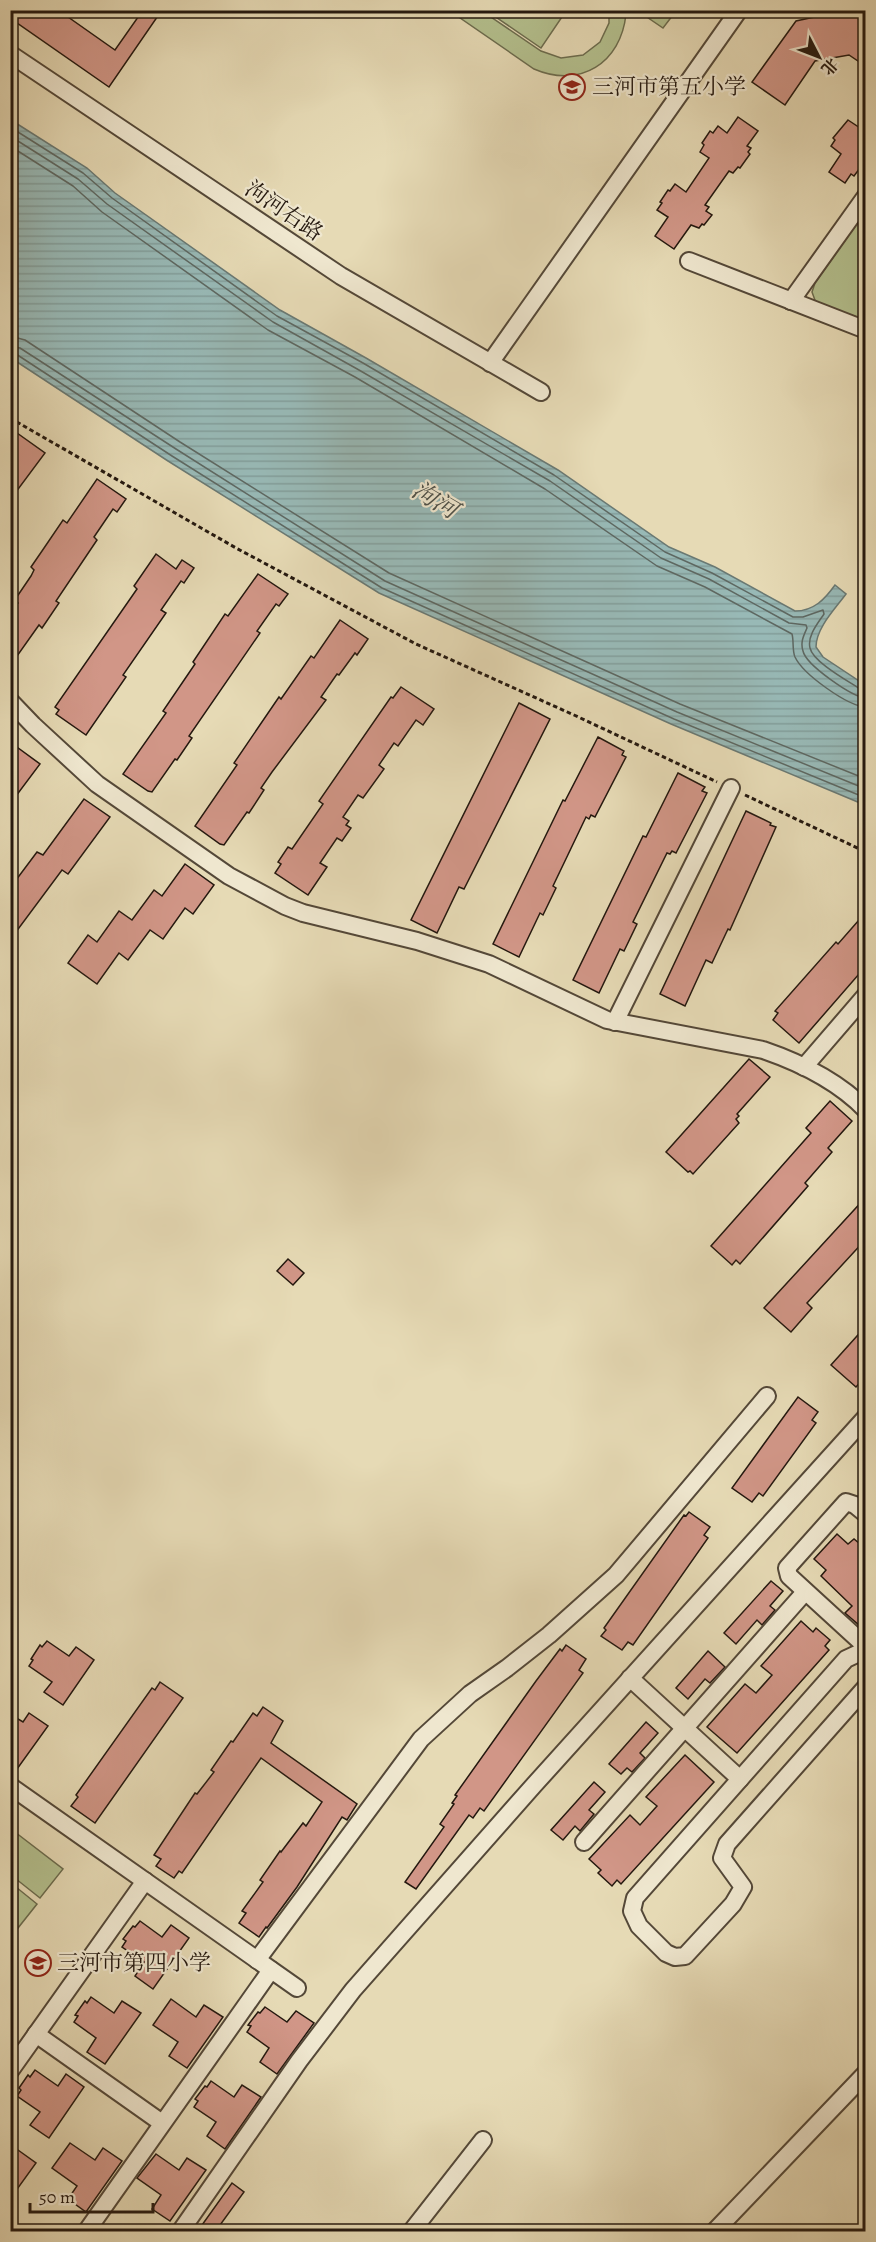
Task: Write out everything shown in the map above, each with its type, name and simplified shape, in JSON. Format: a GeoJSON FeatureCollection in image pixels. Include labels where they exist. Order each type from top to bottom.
{"type":"FeatureCollection","features":[{"type":"Feature","properties":{"kind":"street"},"geometry":{"type":"LineString","coordinates":[[490,363],[739,10]]}},
{"type":"Feature","properties":{"kind":"street","name":"泃河右路"},"geometry":{"type":"LineString","coordinates":[[10,54],[341,276],[541,392]]}},
{"type":"Feature","properties":{"kind":"street"},"geometry":{"type":"LineString","coordinates":[[791,301],[866,196]]}},
{"type":"Feature","properties":{"kind":"street"},"geometry":{"type":"LineString","coordinates":[[689,261],[866,330]]}},
{"type":"Feature","properties":{"kind":"street"},"geometry":{"type":"LineString","coordinates":[[10,701],[97,784],[229,876],[266,897],[303,913],[417,941],[489,964],[615,1022],[763,1050],[804,1067],[842,1088],[866,1110]]}},
{"type":"Feature","properties":{"kind":"street"},"geometry":{"type":"LineString","coordinates":[[615,1022],[731,788]]}},
{"type":"Feature","properties":{"kind":"street"},"geometry":{"type":"LineString","coordinates":[[804,1067],[866,995]]}},
{"type":"Feature","properties":{"kind":"street"},"geometry":{"type":"LineString","coordinates":[[86,2232],[162,2123],[264,1965],[421,1739],[470,1694],[549,1635],[616,1575],[767,1396]]}},
{"type":"Feature","properties":{"kind":"street"},"geometry":{"type":"LineString","coordinates":[[180,2232],[299,2061],[353,1990],[866,1416]]}},
{"type":"Feature","properties":{"kind":"street"},"geometry":{"type":"LineString","coordinates":[[866,1514],[855,1505],[846,1502],[788,1568],[789,1576],[860,1641],[866,1652],[846,1659],[635,1898],[632,1911],[639,1926],[666,1953],[675,1957],[685,1956],[733,1904],[743,1887],[722,1858],[727,1844],[866,1687]]}},
{"type":"Feature","properties":{"kind":"street"},"geometry":{"type":"LineString","coordinates":[[584,1842],[805,1592]]}},
{"type":"Feature","properties":{"kind":"street"},"geometry":{"type":"LineString","coordinates":[[630,1678],[740,1779]]}},
{"type":"Feature","properties":{"kind":"street"},"geometry":{"type":"LineString","coordinates":[[10,1786],[297,1988]]}},
{"type":"Feature","properties":{"kind":"street"},"geometry":{"type":"LineString","coordinates":[[10,2071],[145,1881]]}},
{"type":"Feature","properties":{"kind":"street"},"geometry":{"type":"LineString","coordinates":[[36,2034],[162,2123]]}},
{"type":"Feature","properties":{"kind":"street"},"geometry":{"type":"LineString","coordinates":[[714,2232],[866,2073]]}},
{"type":"Feature","properties":{"kind":"street"},"geometry":{"type":"LineString","coordinates":[[416,2230],[483,2140]]}},
{"type":"Feature","properties":{"kind":"path"},"geometry":{"type":"LineString","coordinates":[[10,418],[236,548],[416,644],[574,715],[866,852]]}},
{"type":"Feature","properties":{"kind":"green space"},"geometry":{"type":"Polygon","coordinates":[[[566,10],[541,48],[487,11],[566,10]]]}},
{"type":"Feature","properties":{"kind":"green space"},"geometry":{"type":"Polygon","coordinates":[[[676,10],[663,28],[638,11],[676,10]]]}},
{"type":"Feature","properties":{"kind":"green space"},"geometry":{"type":"Polygon","coordinates":[[[450,11],[482,11],[541,51],[561,58],[583,55],[600,42],[609,23],[609,11],[626,11],[626,14],[616,46],[607,58],[582,73],[567,76],[534,69],[450,11]]]}},
{"type":"Feature","properties":{"kind":"green space"},"geometry":{"type":"Polygon","coordinates":[[[865,212],[865,320],[816,303],[812,292],[815,283],[865,212]]]}},
{"type":"Feature","properties":{"kind":"green space"},"geometry":{"type":"Polygon","coordinates":[[[11,1829],[63,1869],[40,1898],[11,1875],[11,1829]]]}},
{"type":"Feature","properties":{"kind":"green space"},"geometry":{"type":"Polygon","coordinates":[[[11,1883],[37,1904],[14,1933],[11,1930],[11,1883]]]}},
{"type":"Feature","properties":{"kind":"water","name":"泃河"},"geometry":{"type":"Polygon","coordinates":[[[11,120],[87,168],[115,193],[280,310],[558,470],[669,547],[715,567],[795,611],[808,609],[818,603],[835,585],[846,594],[819,633],[816,647],[823,657],[865,685],[865,805],[671,724],[379,593],[168,461],[11,358],[11,120]]]}},
{"type":"Feature","properties":{"kind":"building"},"geometry":{"type":"Polygon","coordinates":[[[10,10],[58,10],[115,50],[143,10],[162,10],[109,87],[10,18],[10,10]]]}},
{"type":"Feature","properties":{"kind":"building"},"geometry":{"type":"Polygon","coordinates":[[[847,10],[866,23],[866,50],[858,61],[849,55],[815,61],[785,105],[752,82],[796,21],[847,10]]]}},
{"type":"Feature","properties":{"kind":"building"},"geometry":{"type":"Polygon","coordinates":[[[738,117],[758,131],[747,146],[751,148],[748,152],[750,154],[740,168],[738,167],[733,173],[729,171],[705,205],[709,207],[706,211],[712,215],[704,225],[702,224],[699,228],[691,225],[674,249],[655,236],[668,217],[657,210],[662,203],[660,202],[675,184],[686,192],[709,158],[700,152],[704,145],[702,143],[710,131],[713,133],[718,126],[727,133],[738,117]]]}},
{"type":"Feature","properties":{"kind":"building"},"geometry":{"type":"Polygon","coordinates":[[[848,120],[866,132],[866,160],[854,176],[851,174],[845,183],[829,172],[841,154],[831,146],[835,140],[833,138],[848,120]]]}},
{"type":"Feature","properties":{"kind":"building"},"geometry":{"type":"Polygon","coordinates":[[[10,428],[45,453],[10,500],[10,428]]]}},
{"type":"Feature","properties":{"kind":"building"},"geometry":{"type":"Polygon","coordinates":[[[97,479],[126,499],[117,512],[113,509],[94,537],[97,540],[56,601],[59,603],[42,628],[39,625],[10,666],[10,614],[18,603],[14,601],[34,570],[31,567],[63,520],[67,523],[97,479]]]}},
{"type":"Feature","properties":{"kind":"building"},"geometry":{"type":"Polygon","coordinates":[[[156,554],[176,569],[182,560],[194,568],[184,583],[181,581],[161,610],[166,613],[123,675],[126,677],[86,735],[56,714],[59,710],[55,707],[137,589],[134,586],[156,554]]]}},
{"type":"Feature","properties":{"kind":"building"},"geometry":{"type":"Polygon","coordinates":[[[258,574],[288,594],[279,606],[276,604],[257,631],[260,633],[189,736],[192,738],[177,760],[175,759],[152,792],[148,791],[123,774],[166,713],[163,711],[225,614],[228,616],[258,574]]]}},
{"type":"Feature","properties":{"kind":"building"},"geometry":{"type":"Polygon","coordinates":[[[340,620],[368,639],[357,655],[355,653],[339,675],[337,674],[321,697],[326,700],[261,788],[264,790],[249,813],[247,812],[224,845],[220,844],[195,826],[237,765],[234,763],[279,697],[281,699],[311,656],[314,658],[340,620]]]}},
{"type":"Feature","properties":{"kind":"building"},"geometry":{"type":"Polygon","coordinates":[[[401,687],[434,709],[423,725],[416,720],[398,746],[394,743],[379,765],[384,769],[363,798],[358,795],[343,817],[349,821],[346,825],[351,828],[342,841],[337,838],[320,863],[327,867],[308,895],[275,873],[281,864],[278,862],[288,847],[292,849],[323,804],[319,801],[391,697],[393,698],[401,687]]]}},
{"type":"Feature","properties":{"kind":"building"},"geometry":{"type":"Polygon","coordinates":[[[519,703],[550,719],[464,889],[459,887],[437,933],[411,920],[519,703]]]}},
{"type":"Feature","properties":{"kind":"building"},"geometry":{"type":"Polygon","coordinates":[[[598,737],[624,751],[622,755],[626,757],[595,817],[591,815],[589,819],[586,817],[553,886],[556,888],[543,915],[540,913],[519,957],[493,944],[563,800],[565,801],[598,737]]]}},
{"type":"Feature","properties":{"kind":"building"},"geometry":{"type":"Polygon","coordinates":[[[10,742],[40,764],[10,804],[10,742]]]}},
{"type":"Feature","properties":{"kind":"building"},"geometry":{"type":"Polygon","coordinates":[[[678,773],[705,787],[702,791],[707,793],[676,853],[672,851],[670,854],[667,853],[633,922],[637,924],[624,951],[620,949],[599,993],[573,980],[643,836],[646,837],[678,773]]]}},
{"type":"Feature","properties":{"kind":"building"},"geometry":{"type":"Polygon","coordinates":[[[84,799],[110,817],[68,874],[62,870],[10,940],[10,888],[37,852],[43,855],[84,799]]]}},
{"type":"Feature","properties":{"kind":"building"},"geometry":{"type":"Polygon","coordinates":[[[746,811],[776,827],[730,930],[728,929],[712,963],[706,960],[685,1006],[660,994],[746,811]]]}},
{"type":"Feature","properties":{"kind":"building"},"geometry":{"type":"Polygon","coordinates":[[[185,864],[214,885],[193,914],[185,908],[163,939],[150,930],[128,960],[119,953],[97,984],[68,963],[88,935],[97,942],[119,911],[132,920],[154,890],[162,896],[185,864]]]}},
{"type":"Feature","properties":{"kind":"building"},"geometry":{"type":"Polygon","coordinates":[[[866,912],[866,966],[799,1043],[773,1020],[778,1013],[775,1011],[866,912]]]}},
{"type":"Feature","properties":{"kind":"building"},"geometry":{"type":"Polygon","coordinates":[[[749,1059],[770,1077],[737,1114],[739,1116],[736,1119],[739,1123],[693,1174],[688,1172],[666,1152],[749,1059]]]}},
{"type":"Feature","properties":{"kind":"building"},"geometry":{"type":"Polygon","coordinates":[[[830,1101],[852,1121],[828,1148],[832,1152],[805,1183],[808,1186],[740,1264],[736,1260],[732,1265],[711,1246],[811,1133],[806,1128],[830,1101]]]}},
{"type":"Feature","properties":{"kind":"building"},"geometry":{"type":"Polygon","coordinates":[[[866,1197],[866,1239],[807,1303],[812,1308],[791,1332],[764,1308],[866,1197]]]}},
{"type":"Feature","properties":{"kind":"building"},"geometry":{"type":"Polygon","coordinates":[[[288,1259],[304,1273],[293,1285],[277,1271],[288,1259]]]}},
{"type":"Feature","properties":{"kind":"building"},"geometry":{"type":"Polygon","coordinates":[[[866,1326],[866,1376],[856,1387],[831,1365],[866,1326]]]}},
{"type":"Feature","properties":{"kind":"building"},"geometry":{"type":"Polygon","coordinates":[[[798,1397],[818,1412],[812,1420],[816,1423],[763,1496],[759,1493],[752,1502],[732,1488],[798,1397]]]}},
{"type":"Feature","properties":{"kind":"building"},"geometry":{"type":"Polygon","coordinates":[[[689,1512],[710,1527],[704,1535],[708,1538],[633,1645],[628,1642],[622,1650],[601,1636],[606,1630],[604,1628],[684,1515],[686,1516],[689,1512]]]}},
{"type":"Feature","properties":{"kind":"building"},"geometry":{"type":"Polygon","coordinates":[[[837,1534],[848,1544],[854,1539],[866,1549],[866,1631],[845,1613],[852,1606],[821,1576],[826,1570],[814,1559],[837,1534]]]}},
{"type":"Feature","properties":{"kind":"building"},"geometry":{"type":"Polygon","coordinates":[[[771,1581],[783,1591],[770,1606],[775,1610],[762,1625],[757,1620],[736,1644],[724,1633],[771,1581]]]}},
{"type":"Feature","properties":{"kind":"building"},"geometry":{"type":"Polygon","coordinates":[[[801,1621],[813,1632],[816,1628],[830,1640],[825,1646],[829,1650],[737,1753],[707,1727],[745,1684],[756,1693],[772,1675],[761,1666],[801,1621]]]}},
{"type":"Feature","properties":{"kind":"building"},"geometry":{"type":"Polygon","coordinates":[[[47,1641],[69,1656],[76,1647],[94,1660],[63,1705],[44,1692],[52,1682],[29,1666],[40,1645],[42,1647],[47,1641]]]}},
{"type":"Feature","properties":{"kind":"building"},"geometry":{"type":"Polygon","coordinates":[[[566,1645],[586,1659],[579,1670],[583,1673],[484,1811],[480,1808],[473,1818],[469,1815],[416,1889],[405,1882],[444,1827],[440,1824],[454,1804],[452,1803],[457,1796],[455,1795],[536,1681],[560,1649],[562,1651],[566,1645]]]}},
{"type":"Feature","properties":{"kind":"building"},"geometry":{"type":"Polygon","coordinates":[[[708,1651],[725,1667],[710,1683],[705,1679],[688,1699],[676,1688],[708,1651]]]}},
{"type":"Feature","properties":{"kind":"building"},"geometry":{"type":"Polygon","coordinates":[[[160,1682],[183,1698],[95,1823],[71,1806],[78,1797],[76,1795],[152,1688],[155,1690],[160,1682]]]}},
{"type":"Feature","properties":{"kind":"building"},"geometry":{"type":"Polygon","coordinates":[[[263,1707],[283,1721],[271,1743],[357,1804],[347,1820],[342,1817],[297,1887],[259,1937],[239,1923],[246,1913],[242,1911],[263,1882],[260,1880],[280,1851],[303,1823],[306,1826],[322,1802],[261,1758],[182,1873],[179,1871],[174,1878],[156,1866],[161,1859],[154,1855],[195,1793],[197,1794],[214,1772],[211,1770],[231,1741],[233,1742],[253,1713],[257,1716],[263,1707]]]}},
{"type":"Feature","properties":{"kind":"building"},"geometry":{"type":"Polygon","coordinates":[[[29,1713],[48,1726],[10,1776],[10,1714],[23,1722],[29,1713]]]}},
{"type":"Feature","properties":{"kind":"building"},"geometry":{"type":"Polygon","coordinates":[[[646,1722],[658,1733],[640,1753],[645,1758],[632,1772],[627,1768],[621,1774],[609,1764],[646,1722]]]}},
{"type":"Feature","properties":{"kind":"building"},"geometry":{"type":"Polygon","coordinates":[[[685,1755],[714,1782],[621,1884],[617,1880],[612,1886],[598,1873],[601,1870],[589,1859],[630,1815],[640,1825],[657,1806],[646,1797],[685,1755]]]}},
{"type":"Feature","properties":{"kind":"building"},"geometry":{"type":"Polygon","coordinates":[[[594,1782],[605,1792],[589,1810],[594,1814],[580,1831],[575,1826],[563,1840],[551,1830],[594,1782]]]}},
{"type":"Feature","properties":{"kind":"building"},"geometry":{"type":"Polygon","coordinates":[[[140,1921],[162,1937],[171,1925],[189,1938],[153,1989],[135,1976],[144,1962],[122,1947],[126,1941],[123,1939],[140,1921]]]}},
{"type":"Feature","properties":{"kind":"building"},"geometry":{"type":"Polygon","coordinates":[[[91,1997],[114,2013],[122,2001],[141,2013],[105,2064],[87,2052],[96,2038],[74,2022],[78,2016],[75,2015],[85,2001],[87,2003],[91,1997]]]}},
{"type":"Feature","properties":{"kind":"building"},"geometry":{"type":"Polygon","coordinates":[[[171,1999],[196,2017],[204,2005],[223,2017],[187,2068],[169,2056],[178,2042],[153,2025],[171,1999]]]}},
{"type":"Feature","properties":{"kind":"building"},"geometry":{"type":"Polygon","coordinates":[[[265,2007],[287,2022],[296,2011],[314,2023],[277,2074],[260,2062],[269,2048],[247,2032],[251,2026],[248,2025],[265,2007]]]}},
{"type":"Feature","properties":{"kind":"building"},"geometry":{"type":"Polygon","coordinates":[[[35,2070],[58,2086],[66,2074],[84,2087],[49,2138],[30,2125],[40,2112],[17,2096],[21,2090],[19,2088],[28,2075],[30,2077],[35,2070]]]}},
{"type":"Feature","properties":{"kind":"building"},"geometry":{"type":"Polygon","coordinates":[[[211,2081],[234,2097],[242,2085],[261,2097],[225,2149],[207,2136],[216,2122],[194,2107],[198,2101],[195,2099],[211,2081]]]}},
{"type":"Feature","properties":{"kind":"building"},"geometry":{"type":"Polygon","coordinates":[[[70,2143],[95,2160],[103,2148],[122,2161],[86,2212],[68,2199],[77,2186],[52,2168],[70,2143]]]}},
{"type":"Feature","properties":{"kind":"building"},"geometry":{"type":"Polygon","coordinates":[[[18,2150],[36,2163],[10,2199],[10,2161],[18,2150]]]}},
{"type":"Feature","properties":{"kind":"building"},"geometry":{"type":"Polygon","coordinates":[[[156,2154],[179,2170],[187,2158],[206,2170],[170,2221],[152,2209],[161,2195],[137,2178],[156,2154]]]}},
{"type":"Feature","properties":{"kind":"building"},"geometry":{"type":"Polygon","coordinates":[[[232,2183],[244,2192],[215,2232],[197,2232],[232,2183]]]}},
{"type":"Feature","properties":{"kind":"place","name":"三河市第五小学"},"geometry":{"type":"Point","coordinates":[572,87]}},
{"type":"Feature","properties":{"kind":"place","name":"三河市第四小学"},"geometry":{"type":"Point","coordinates":[38,1963]}}]}
